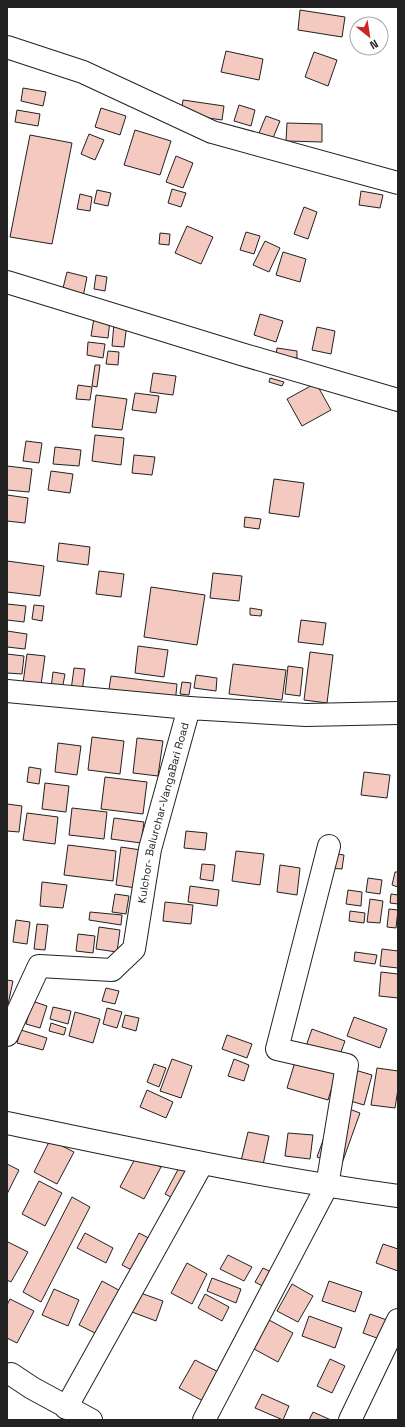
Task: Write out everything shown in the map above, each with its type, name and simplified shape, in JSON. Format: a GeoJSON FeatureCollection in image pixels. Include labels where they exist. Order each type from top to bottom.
{"type":"FeatureCollection","features":[{"type":"Feature","properties":{"kind":"street"},"geometry":{"type":"LineString","coordinates":[[7,47],[83,72],[212,132],[398,183]]}},
{"type":"Feature","properties":{"kind":"street"},"geometry":{"type":"LineString","coordinates":[[7,282],[241,354],[398,400]]}},
{"type":"Feature","properties":{"kind":"street"},"geometry":{"type":"LineString","coordinates":[[7,691],[188,708]]}},
{"type":"Feature","properties":{"kind":"street","name":"Kulchor- Balurchar-VangaBari Road"},"geometry":{"type":"LineString","coordinates":[[7,1035],[40,966],[112,970],[134,949],[150,849],[188,708],[306,715],[398,713]]}},
{"type":"Feature","properties":{"kind":"street"},"geometry":{"type":"LineString","coordinates":[[204,1420],[327,1186],[347,1065],[277,1049],[329,846]]}},
{"type":"Feature","properties":{"kind":"street"},"geometry":{"type":"LineString","coordinates":[[7,1123],[202,1164],[327,1186],[398,1196]]}},
{"type":"Feature","properties":{"kind":"street"},"geometry":{"type":"LineString","coordinates":[[66,1408],[202,1164]]}},
{"type":"Feature","properties":{"kind":"street"},"geometry":{"type":"LineString","coordinates":[[350,1420],[398,1320]]}},
{"type":"Feature","properties":{"kind":"street"},"geometry":{"type":"LineString","coordinates":[[11,1374],[66,1408],[91,1420]]}},
{"type":"Feature","properties":{"kind":"building"},"geometry":{"type":"Polygon","coordinates":[[[300,10],[345,17],[342,37],[298,30],[300,10]]]}},
{"type":"Feature","properties":{"kind":"building"},"geometry":{"type":"Polygon","coordinates":[[[226,51],[263,59],[259,80],[221,72],[226,51]]]}},
{"type":"Feature","properties":{"kind":"building"},"geometry":{"type":"Polygon","coordinates":[[[314,52],[337,60],[328,86],[305,77],[314,52]]]}},
{"type":"Feature","properties":{"kind":"building"},"geometry":{"type":"Polygon","coordinates":[[[23,88],[46,92],[43,106],[21,101],[23,88]]]}},
{"type":"Feature","properties":{"kind":"building"},"geometry":{"type":"Polygon","coordinates":[[[183,100],[224,106],[222,120],[181,114],[183,100]]]}},
{"type":"Feature","properties":{"kind":"building"},"geometry":{"type":"Polygon","coordinates":[[[239,105],[255,110],[251,126],[234,121],[239,105]]]}},
{"type":"Feature","properties":{"kind":"building"},"geometry":{"type":"Polygon","coordinates":[[[101,108],[126,116],[120,135],[95,127],[101,108]]]}},
{"type":"Feature","properties":{"kind":"building"},"geometry":{"type":"Polygon","coordinates":[[[17,110],[40,114],[38,126],[15,122],[17,110]]]}},
{"type":"Feature","properties":{"kind":"building"},"geometry":{"type":"Polygon","coordinates":[[[266,116],[280,121],[273,138],[259,133],[266,116]]]}},
{"type":"Feature","properties":{"kind":"building"},"geometry":{"type":"Polygon","coordinates":[[[287,123],[322,124],[322,142],[286,141],[287,123]]]}},
{"type":"Feature","properties":{"kind":"building"},"geometry":{"type":"Polygon","coordinates":[[[135,130],[171,141],[160,175],[124,165],[135,130]]]}},
{"type":"Feature","properties":{"kind":"building"},"geometry":{"type":"Polygon","coordinates":[[[89,134],[104,140],[95,160],[81,154],[89,134]]]}},
{"type":"Feature","properties":{"kind":"building"},"geometry":{"type":"Polygon","coordinates":[[[30,135],[72,143],[52,244],[10,237],[30,135]]]}},
{"type":"Feature","properties":{"kind":"building"},"geometry":{"type":"Polygon","coordinates":[[[176,156],[193,163],[183,188],[166,182],[176,156]]]}},
{"type":"Feature","properties":{"kind":"building"},"geometry":{"type":"Polygon","coordinates":[[[172,189],[186,193],[181,207],[168,203],[172,189]]]}},
{"type":"Feature","properties":{"kind":"building"},"geometry":{"type":"Polygon","coordinates":[[[97,190],[111,193],[108,206],[94,203],[97,190]]]}},
{"type":"Feature","properties":{"kind":"building"},"geometry":{"type":"Polygon","coordinates":[[[361,191],[383,195],[380,208],[359,205],[361,191]]]}},
{"type":"Feature","properties":{"kind":"building"},"geometry":{"type":"Polygon","coordinates":[[[80,194],[92,197],[90,211],[77,209],[80,194]]]}},
{"type":"Feature","properties":{"kind":"building"},"geometry":{"type":"Polygon","coordinates":[[[304,207],[317,212],[308,239],[294,234],[304,207]]]}},
{"type":"Feature","properties":{"kind":"building"},"geometry":{"type":"Polygon","coordinates":[[[187,226],[213,237],[201,264],[175,253],[187,226]]]}},
{"type":"Feature","properties":{"kind":"building"},"geometry":{"type":"Polygon","coordinates":[[[246,232],[260,236],[254,254],[240,250],[246,232]]]}},
{"type":"Feature","properties":{"kind":"building"},"geometry":{"type":"Polygon","coordinates":[[[160,233],[170,234],[169,245],[159,244],[160,233]]]}},
{"type":"Feature","properties":{"kind":"building"},"geometry":{"type":"Polygon","coordinates":[[[265,241],[280,248],[269,272],[253,265],[265,241]]]}},
{"type":"Feature","properties":{"kind":"building"},"geometry":{"type":"Polygon","coordinates":[[[283,252],[306,259],[300,282],[276,275],[283,252]]]}},
{"type":"Feature","properties":{"kind":"building"},"geometry":{"type":"Polygon","coordinates":[[[67,272],[87,277],[83,297],[62,292],[67,272]]]}},
{"type":"Feature","properties":{"kind":"building"},"geometry":{"type":"Polygon","coordinates":[[[96,275],[107,277],[105,291],[94,289],[96,275]]]}},
{"type":"Feature","properties":{"kind":"building"},"geometry":{"type":"Polygon","coordinates":[[[260,314],[283,321],[276,342],[254,335],[260,314]]]}},
{"type":"Feature","properties":{"kind":"building"},"geometry":{"type":"Polygon","coordinates":[[[94,318],[110,320],[108,338],[91,336],[94,318]]]}},
{"type":"Feature","properties":{"kind":"building"},"geometry":{"type":"Polygon","coordinates":[[[114,323],[127,324],[124,347],[112,346],[114,323]]]}},
{"type":"Feature","properties":{"kind":"building"},"geometry":{"type":"Polygon","coordinates":[[[317,327],[335,331],[331,354],[312,350],[317,327]]]}},
{"type":"Feature","properties":{"kind":"building"},"geometry":{"type":"Polygon","coordinates":[[[88,342],[105,344],[103,358],[87,355],[88,342]]]}},
{"type":"Feature","properties":{"kind":"building"},"geometry":{"type":"Polygon","coordinates":[[[277,348],[297,351],[297,358],[276,356],[277,348]]]}},
{"type":"Feature","properties":{"kind":"building"},"geometry":{"type":"Polygon","coordinates":[[[108,351],[119,352],[118,365],[106,364],[108,351]]]}},
{"type":"Feature","properties":{"kind":"building"},"geometry":{"type":"Polygon","coordinates":[[[95,365],[100,365],[97,387],[92,386],[95,365]]]}},
{"type":"Feature","properties":{"kind":"building"},"geometry":{"type":"Polygon","coordinates":[[[153,373],[176,376],[173,395],[150,392],[153,373]]]}},
{"type":"Feature","properties":{"kind":"building"},"geometry":{"type":"Polygon","coordinates":[[[270,378],[284,382],[282,386],[269,382],[270,378]]]}},
{"type":"Feature","properties":{"kind":"building"},"geometry":{"type":"Polygon","coordinates":[[[316,383],[331,410],[302,426],[287,399],[316,383]]]}},
{"type":"Feature","properties":{"kind":"building"},"geometry":{"type":"Polygon","coordinates":[[[78,385],[92,387],[90,400],[76,399],[78,385]]]}},
{"type":"Feature","properties":{"kind":"building"},"geometry":{"type":"Polygon","coordinates":[[[135,393],[159,396],[156,413],[132,410],[135,393]]]}},
{"type":"Feature","properties":{"kind":"building"},"geometry":{"type":"Polygon","coordinates":[[[96,395],[127,399],[122,430],[92,427],[96,395]]]}},
{"type":"Feature","properties":{"kind":"building"},"geometry":{"type":"Polygon","coordinates":[[[95,435],[124,438],[121,465],[92,461],[95,435]]]}},
{"type":"Feature","properties":{"kind":"building"},"geometry":{"type":"Polygon","coordinates":[[[26,441],[42,443],[39,463],[23,461],[26,441]]]}},
{"type":"Feature","properties":{"kind":"building"},"geometry":{"type":"Polygon","coordinates":[[[55,447],[81,450],[79,466],[53,464],[55,447]]]}},
{"type":"Feature","properties":{"kind":"building"},"geometry":{"type":"Polygon","coordinates":[[[134,455],[155,457],[152,475],[132,473],[134,455]]]}},
{"type":"Feature","properties":{"kind":"building"},"geometry":{"type":"Polygon","coordinates":[[[7,466],[32,469],[29,492],[7,490],[7,466]]]}},
{"type":"Feature","properties":{"kind":"building"},"geometry":{"type":"Polygon","coordinates":[[[51,471],[73,474],[70,493],[48,490],[51,471]]]}},
{"type":"Feature","properties":{"kind":"building"},"geometry":{"type":"Polygon","coordinates":[[[274,479],[304,483],[299,517],[269,513],[274,479]]]}},
{"type":"Feature","properties":{"kind":"building"},"geometry":{"type":"Polygon","coordinates":[[[7,495],[28,498],[25,523],[7,521],[7,495]]]}},
{"type":"Feature","properties":{"kind":"building"},"geometry":{"type":"Polygon","coordinates":[[[245,517],[261,519],[259,529],[244,527],[245,517]]]}},
{"type":"Feature","properties":{"kind":"building"},"geometry":{"type":"Polygon","coordinates":[[[59,543],[90,547],[88,565],[57,561],[59,543]]]}},
{"type":"Feature","properties":{"kind":"building"},"geometry":{"type":"Polygon","coordinates":[[[7,561],[44,566],[40,596],[7,592],[7,561]]]}},
{"type":"Feature","properties":{"kind":"building"},"geometry":{"type":"Polygon","coordinates":[[[99,571],[124,574],[121,597],[96,594],[99,571]]]}},
{"type":"Feature","properties":{"kind":"building"},"geometry":{"type":"Polygon","coordinates":[[[213,573],[242,576],[239,601],[210,598],[213,573]]]}},
{"type":"Feature","properties":{"kind":"building"},"geometry":{"type":"Polygon","coordinates":[[[151,587],[205,595],[197,645],[144,637],[151,587]]]}},
{"type":"Feature","properties":{"kind":"building"},"geometry":{"type":"Polygon","coordinates":[[[7,604],[26,606],[24,622],[7,620],[7,604]]]}},
{"type":"Feature","properties":{"kind":"building"},"geometry":{"type":"Polygon","coordinates":[[[34,605],[44,606],[42,621],[32,619],[34,605]]]}},
{"type":"Feature","properties":{"kind":"building"},"geometry":{"type":"Polygon","coordinates":[[[250,608],[262,610],[261,616],[250,615],[250,608]]]}},
{"type":"Feature","properties":{"kind":"building"},"geometry":{"type":"Polygon","coordinates":[[[301,620],[326,623],[323,645],[298,642],[301,620]]]}},
{"type":"Feature","properties":{"kind":"building"},"geometry":{"type":"Polygon","coordinates":[[[7,631],[27,634],[25,649],[7,647],[7,631]]]}},
{"type":"Feature","properties":{"kind":"building"},"geometry":{"type":"Polygon","coordinates":[[[138,646],[168,650],[164,677],[135,673],[138,646]]]}},
{"type":"Feature","properties":{"kind":"building"},"geometry":{"type":"Polygon","coordinates":[[[310,652],[333,655],[327,703],[304,700],[310,652]]]}},
{"type":"Feature","properties":{"kind":"building"},"geometry":{"type":"Polygon","coordinates":[[[7,654],[24,656],[22,674],[7,673],[7,654]]]}},
{"type":"Feature","properties":{"kind":"building"},"geometry":{"type":"Polygon","coordinates":[[[27,654],[45,656],[41,685],[23,683],[27,654]]]}},
{"type":"Feature","properties":{"kind":"building"},"geometry":{"type":"Polygon","coordinates":[[[233,664],[286,670],[282,700],[229,694],[233,664]]]}},
{"type":"Feature","properties":{"kind":"building"},"geometry":{"type":"Polygon","coordinates":[[[288,666],[303,668],[300,696],[285,694],[288,666]]]}},
{"type":"Feature","properties":{"kind":"building"},"geometry":{"type":"Polygon","coordinates":[[[74,668],[85,669],[82,692],[71,690],[74,668]]]}},
{"type":"Feature","properties":{"kind":"building"},"geometry":{"type":"Polygon","coordinates":[[[53,672],[65,674],[62,690],[51,688],[53,672]]]}},
{"type":"Feature","properties":{"kind":"building"},"geometry":{"type":"Polygon","coordinates":[[[196,675],[217,678],[216,691],[194,688],[196,675]]]}},
{"type":"Feature","properties":{"kind":"building"},"geometry":{"type":"Polygon","coordinates":[[[111,676],[177,684],[175,704],[108,696],[111,676]]]}},
{"type":"Feature","properties":{"kind":"building"},"geometry":{"type":"Polygon","coordinates":[[[182,682],[191,683],[189,695],[180,694],[182,682]]]}},
{"type":"Feature","properties":{"kind":"building"},"geometry":{"type":"Polygon","coordinates":[[[92,737],[124,741],[120,774],[88,770],[92,737]]]}},
{"type":"Feature","properties":{"kind":"building"},"geometry":{"type":"Polygon","coordinates":[[[137,738],[163,741],[158,776],[133,773],[137,738]]]}},
{"type":"Feature","properties":{"kind":"building"},"geometry":{"type":"Polygon","coordinates":[[[58,743],[81,746],[77,775],[55,772],[58,743]]]}},
{"type":"Feature","properties":{"kind":"building"},"geometry":{"type":"Polygon","coordinates":[[[29,767],[41,769],[39,784],[27,782],[29,767]]]}},
{"type":"Feature","properties":{"kind":"building"},"geometry":{"type":"Polygon","coordinates":[[[364,772],[390,775],[387,798],[361,795],[364,772]]]}},
{"type":"Feature","properties":{"kind":"building"},"geometry":{"type":"Polygon","coordinates":[[[105,777],[147,782],[143,814],[101,809],[105,777]]]}},
{"type":"Feature","properties":{"kind":"building"},"geometry":{"type":"Polygon","coordinates":[[[45,783],[69,786],[66,812],[42,809],[45,783]]]}},
{"type":"Feature","properties":{"kind":"building"},"geometry":{"type":"Polygon","coordinates":[[[7,804],[22,806],[19,832],[7,831],[7,804]]]}},
{"type":"Feature","properties":{"kind":"building"},"geometry":{"type":"Polygon","coordinates":[[[72,808],[107,812],[104,839],[69,835],[72,808]]]}},
{"type":"Feature","properties":{"kind":"building"},"geometry":{"type":"Polygon","coordinates":[[[27,813],[58,817],[55,844],[23,840],[27,813]]]}},
{"type":"Feature","properties":{"kind":"building"},"geometry":{"type":"Polygon","coordinates":[[[114,818],[144,822],[141,843],[111,839],[114,818]]]}},
{"type":"Feature","properties":{"kind":"building"},"geometry":{"type":"Polygon","coordinates":[[[186,831],[207,833],[205,850],[184,848],[186,831]]]}},
{"type":"Feature","properties":{"kind":"building"},"geometry":{"type":"Polygon","coordinates":[[[68,845],[116,851],[113,881],[64,875],[68,845]]]}},
{"type":"Feature","properties":{"kind":"building"},"geometry":{"type":"Polygon","coordinates":[[[121,847],[141,850],[136,888],[116,885],[121,847]]]}},
{"type":"Feature","properties":{"kind":"building"},"geometry":{"type":"Polygon","coordinates":[[[236,851],[264,854],[260,885],[232,881],[236,851]]]}},
{"type":"Feature","properties":{"kind":"building"},"geometry":{"type":"Polygon","coordinates":[[[330,853],[344,855],[342,869],[328,868],[330,853]]]}},
{"type":"Feature","properties":{"kind":"building"},"geometry":{"type":"Polygon","coordinates":[[[202,864],[215,865],[213,881],[200,879],[202,864]]]}},
{"type":"Feature","properties":{"kind":"building"},"geometry":{"type":"Polygon","coordinates":[[[280,865],[300,868],[297,895],[277,892],[280,865]]]}},
{"type":"Feature","properties":{"kind":"building"},"geometry":{"type":"Polygon","coordinates":[[[395,872],[398,872],[398,887],[392,885],[395,872]]]}},
{"type":"Feature","properties":{"kind":"building"},"geometry":{"type":"Polygon","coordinates":[[[368,878],[382,880],[380,894],[366,892],[368,878]]]}},
{"type":"Feature","properties":{"kind":"building"},"geometry":{"type":"Polygon","coordinates":[[[42,882],[67,885],[63,908],[40,906],[42,882]]]}},
{"type":"Feature","properties":{"kind":"building"},"geometry":{"type":"Polygon","coordinates":[[[190,886],[219,890],[217,906],[188,902],[190,886]]]}},
{"type":"Feature","properties":{"kind":"building"},"geometry":{"type":"Polygon","coordinates":[[[348,890],[362,892],[361,906],[346,904],[348,890]]]}},
{"type":"Feature","properties":{"kind":"building"},"geometry":{"type":"Polygon","coordinates":[[[115,894],[129,896],[126,914],[112,912],[115,894]]]}},
{"type":"Feature","properties":{"kind":"building"},"geometry":{"type":"Polygon","coordinates":[[[391,894],[398,895],[398,904],[390,903],[391,894]]]}},
{"type":"Feature","properties":{"kind":"building"},"geometry":{"type":"Polygon","coordinates":[[[370,899],[383,901],[380,923],[367,922],[370,899]]]}},
{"type":"Feature","properties":{"kind":"building"},"geometry":{"type":"Polygon","coordinates":[[[165,902],[193,905],[191,924],[163,921],[165,902]]]}},
{"type":"Feature","properties":{"kind":"building"},"geometry":{"type":"Polygon","coordinates":[[[389,909],[398,910],[396,928],[387,927],[389,909]]]}},
{"type":"Feature","properties":{"kind":"building"},"geometry":{"type":"Polygon","coordinates":[[[350,911],[365,913],[364,923],[349,921],[350,911]]]}},
{"type":"Feature","properties":{"kind":"building"},"geometry":{"type":"Polygon","coordinates":[[[90,912],[122,915],[121,925],[89,920],[90,912]]]}},
{"type":"Feature","properties":{"kind":"building"},"geometry":{"type":"Polygon","coordinates":[[[16,920],[30,922],[27,944],[13,942],[16,920]]]}},
{"type":"Feature","properties":{"kind":"building"},"geometry":{"type":"Polygon","coordinates":[[[37,924],[48,925],[45,950],[34,949],[37,924]]]}},
{"type":"Feature","properties":{"kind":"building"},"geometry":{"type":"Polygon","coordinates":[[[99,927],[120,930],[117,952],[96,949],[99,927]]]}},
{"type":"Feature","properties":{"kind":"building"},"geometry":{"type":"Polygon","coordinates":[[[78,934],[95,936],[93,953],[76,951],[78,934]]]}},
{"type":"Feature","properties":{"kind":"building"},"geometry":{"type":"Polygon","coordinates":[[[382,949],[398,951],[398,968],[380,966],[382,949]]]}},
{"type":"Feature","properties":{"kind":"building"},"geometry":{"type":"Polygon","coordinates":[[[355,952],[377,955],[375,964],[354,961],[355,952]]]}},
{"type":"Feature","properties":{"kind":"building"},"geometry":{"type":"Polygon","coordinates":[[[381,972],[398,974],[398,998],[379,996],[381,972]]]}},
{"type":"Feature","properties":{"kind":"building"},"geometry":{"type":"Polygon","coordinates":[[[7,980],[13,981],[7,1009],[7,980]]]}},
{"type":"Feature","properties":{"kind":"building"},"geometry":{"type":"Polygon","coordinates":[[[106,988],[119,991],[115,1004],[102,1001],[106,988]]]}},
{"type":"Feature","properties":{"kind":"building"},"geometry":{"type":"Polygon","coordinates":[[[32,1001],[47,1006],[40,1028],[26,1024],[32,1001]]]}},
{"type":"Feature","properties":{"kind":"building"},"geometry":{"type":"Polygon","coordinates":[[[53,1007],[71,1011],[68,1024],[50,1019],[53,1007]]]}},
{"type":"Feature","properties":{"kind":"building"},"geometry":{"type":"Polygon","coordinates":[[[107,1008],[122,1012],[117,1028],[103,1024],[107,1008]]]}},
{"type":"Feature","properties":{"kind":"building"},"geometry":{"type":"Polygon","coordinates":[[[75,1012],[100,1019],[93,1043],[69,1036],[75,1012]]]}},
{"type":"Feature","properties":{"kind":"building"},"geometry":{"type":"Polygon","coordinates":[[[125,1015],[139,1018],[136,1031],[122,1027],[125,1015]]]}},
{"type":"Feature","properties":{"kind":"building"},"geometry":{"type":"Polygon","coordinates":[[[354,1017],[387,1029],[380,1048],[347,1036],[354,1017]]]}},
{"type":"Feature","properties":{"kind":"building"},"geometry":{"type":"Polygon","coordinates":[[[51,1023],[66,1028],[64,1035],[49,1031],[51,1023]]]}},
{"type":"Feature","properties":{"kind":"building"},"geometry":{"type":"Polygon","coordinates":[[[312,1029],[345,1041],[338,1060],[305,1049],[312,1029]]]}},
{"type":"Feature","properties":{"kind":"building"},"geometry":{"type":"Polygon","coordinates":[[[21,1030],[47,1038],[43,1050],[17,1043],[21,1030]]]}},
{"type":"Feature","properties":{"kind":"building"},"geometry":{"type":"Polygon","coordinates":[[[227,1035],[252,1044],[247,1058],[222,1049],[227,1035]]]}},
{"type":"Feature","properties":{"kind":"building"},"geometry":{"type":"Polygon","coordinates":[[[172,1059],[192,1066],[181,1098],[160,1091],[172,1059]]]}},
{"type":"Feature","properties":{"kind":"building"},"geometry":{"type":"Polygon","coordinates":[[[234,1059],[249,1065],[244,1081],[228,1076],[234,1059]]]}},
{"type":"Feature","properties":{"kind":"building"},"geometry":{"type":"Polygon","coordinates":[[[295,1062],[336,1074],[328,1100],[287,1088],[295,1062]]]}},
{"type":"Feature","properties":{"kind":"building"},"geometry":{"type":"Polygon","coordinates":[[[154,1064],[166,1068],[159,1087],[147,1082],[154,1064]]]}},
{"type":"Feature","properties":{"kind":"building"},"geometry":{"type":"Polygon","coordinates":[[[377,1068],[398,1071],[398,1089],[395,1108],[371,1105],[377,1068]]]}},
{"type":"Feature","properties":{"kind":"building"},"geometry":{"type":"Polygon","coordinates":[[[355,1070],[372,1075],[364,1105],[347,1100],[355,1070]]]}},
{"type":"Feature","properties":{"kind":"building"},"geometry":{"type":"Polygon","coordinates":[[[147,1090],[173,1102],[166,1118],[140,1107],[147,1090]]]}},
{"type":"Feature","properties":{"kind":"building"},"geometry":{"type":"Polygon","coordinates":[[[336,1104],[360,1113],[341,1166],[317,1157],[336,1104]]]}},
{"type":"Feature","properties":{"kind":"building"},"geometry":{"type":"Polygon","coordinates":[[[248,1132],[269,1136],[262,1170],[240,1165],[248,1132]]]}},
{"type":"Feature","properties":{"kind":"building"},"geometry":{"type":"Polygon","coordinates":[[[288,1133],[313,1135],[310,1159],[285,1156],[288,1133]]]}},
{"type":"Feature","properties":{"kind":"building"},"geometry":{"type":"Polygon","coordinates":[[[50,1140],[74,1152],[57,1184],[34,1172],[50,1140]]]}},
{"type":"Feature","properties":{"kind":"building"},"geometry":{"type":"Polygon","coordinates":[[[137,1155],[161,1167],[144,1199],[120,1187],[137,1155]]]}},
{"type":"Feature","properties":{"kind":"building"},"geometry":{"type":"Polygon","coordinates":[[[182,1162],[205,1174],[188,1206],[165,1194],[182,1162]]]}},
{"type":"Feature","properties":{"kind":"building"},"geometry":{"type":"Polygon","coordinates":[[[7,1164],[19,1170],[7,1194],[7,1164]]]}},
{"type":"Feature","properties":{"kind":"building"},"geometry":{"type":"Polygon","coordinates":[[[39,1181],[62,1193],[45,1226],[22,1214],[39,1181]]]}},
{"type":"Feature","properties":{"kind":"building"},"geometry":{"type":"Polygon","coordinates":[[[72,1197],[90,1207],[41,1302],[23,1292],[72,1197]]]}},
{"type":"Feature","properties":{"kind":"building"},"geometry":{"type":"Polygon","coordinates":[[[85,1233],[113,1248],[106,1263],[77,1248],[85,1233]]]}},
{"type":"Feature","properties":{"kind":"building"},"geometry":{"type":"Polygon","coordinates":[[[139,1233],[162,1245],[145,1277],[122,1265],[139,1233]]]}},
{"type":"Feature","properties":{"kind":"building"},"geometry":{"type":"Polygon","coordinates":[[[8,1242],[28,1252],[11,1282],[7,1280],[8,1242]]]}},
{"type":"Feature","properties":{"kind":"building"},"geometry":{"type":"Polygon","coordinates":[[[383,1244],[398,1249],[398,1271],[376,1263],[383,1244]]]}},
{"type":"Feature","properties":{"kind":"building"},"geometry":{"type":"Polygon","coordinates":[[[228,1255],[252,1267],[244,1281],[220,1269],[228,1255]]]}},
{"type":"Feature","properties":{"kind":"building"},"geometry":{"type":"Polygon","coordinates":[[[187,1263],[207,1274],[192,1304],[171,1293],[187,1263]]]}},
{"type":"Feature","properties":{"kind":"building"},"geometry":{"type":"Polygon","coordinates":[[[263,1268],[287,1280],[279,1295],[255,1282],[263,1268]]]}},
{"type":"Feature","properties":{"kind":"building"},"geometry":{"type":"Polygon","coordinates":[[[212,1278],[241,1289],[236,1303],[207,1291],[212,1278]]]}},
{"type":"Feature","properties":{"kind":"building"},"geometry":{"type":"Polygon","coordinates":[[[102,1281],[126,1294],[103,1337],[79,1325],[102,1281]]]}},
{"type":"Feature","properties":{"kind":"building"},"geometry":{"type":"Polygon","coordinates":[[[329,1281],[362,1292],[355,1312],[322,1301],[329,1281]]]}},
{"type":"Feature","properties":{"kind":"building"},"geometry":{"type":"Polygon","coordinates":[[[292,1284],[313,1296],[298,1322],[277,1311],[292,1284]]]}},
{"type":"Feature","properties":{"kind":"building"},"geometry":{"type":"Polygon","coordinates":[[[54,1289],[79,1300],[68,1326],[42,1315],[54,1289]]]}},
{"type":"Feature","properties":{"kind":"building"},"geometry":{"type":"Polygon","coordinates":[[[132,1290],[163,1301],[156,1321],[124,1309],[132,1290]]]}},
{"type":"Feature","properties":{"kind":"building"},"geometry":{"type":"Polygon","coordinates":[[[205,1294],[229,1307],[222,1321],[198,1308],[205,1294]]]}},
{"type":"Feature","properties":{"kind":"building"},"geometry":{"type":"Polygon","coordinates":[[[10,1299],[34,1311],[17,1343],[7,1338],[7,1305],[10,1299]]]}},
{"type":"Feature","properties":{"kind":"building"},"geometry":{"type":"Polygon","coordinates":[[[258,1314],[293,1333],[278,1362],[243,1343],[258,1314]]]}},
{"type":"Feature","properties":{"kind":"building"},"geometry":{"type":"Polygon","coordinates":[[[370,1314],[398,1324],[396,1345],[363,1333],[370,1314]]]}},
{"type":"Feature","properties":{"kind":"building"},"geometry":{"type":"Polygon","coordinates":[[[309,1316],[342,1328],[335,1348],[302,1336],[309,1316]]]}},
{"type":"Feature","properties":{"kind":"building"},"geometry":{"type":"Polygon","coordinates":[[[330,1359],[345,1366],[332,1393],[317,1386],[330,1359]]]}},
{"type":"Feature","properties":{"kind":"building"},"geometry":{"type":"Polygon","coordinates":[[[195,1360],[230,1378],[214,1407],[179,1388],[195,1360]]]}},
{"type":"Feature","properties":{"kind":"building"},"geometry":{"type":"Polygon","coordinates":[[[262,1394],[289,1406],[283,1420],[255,1408],[262,1394]]]}},
{"type":"Feature","properties":{"kind":"building"},"geometry":{"type":"Polygon","coordinates":[[[313,1412],[331,1420],[309,1420],[313,1412]]]}}]}
